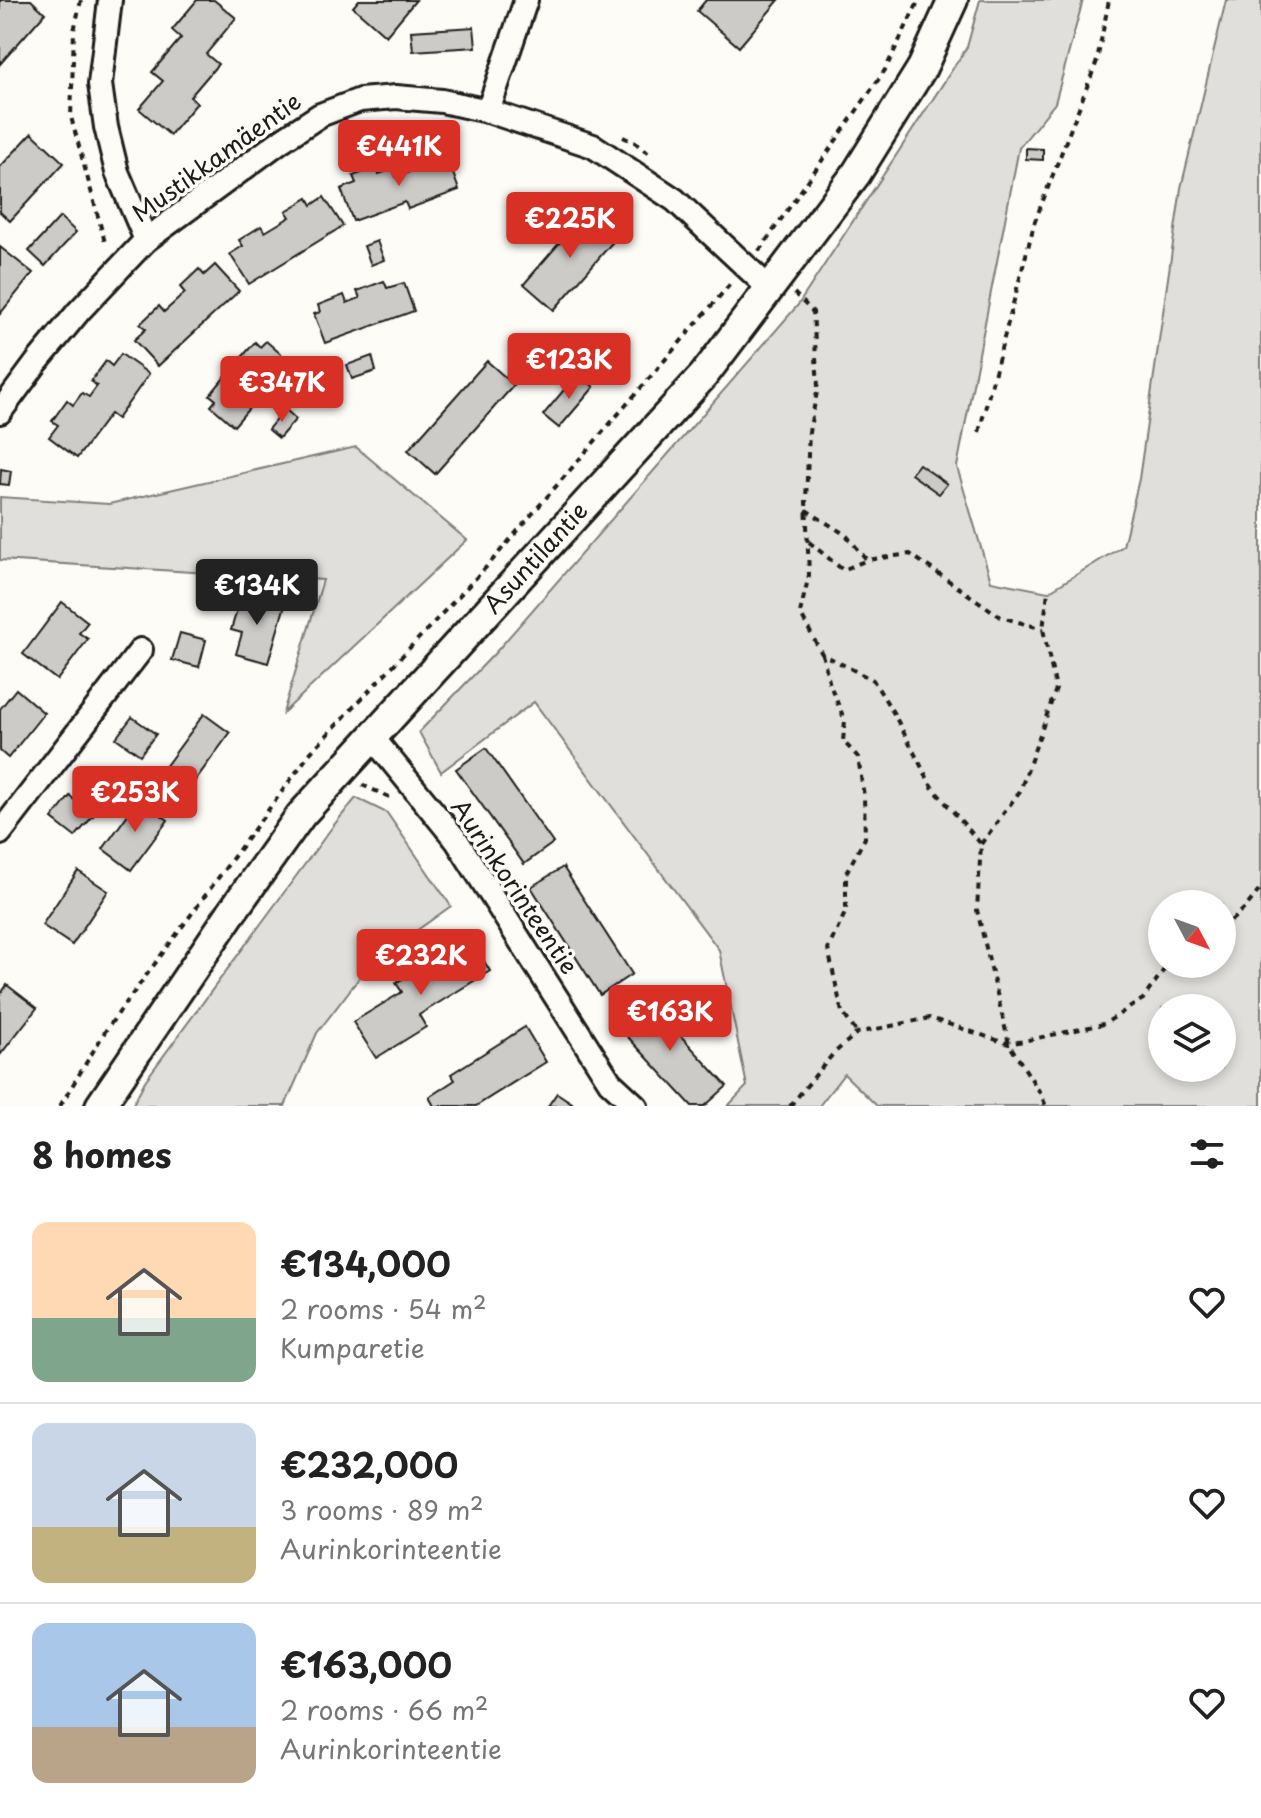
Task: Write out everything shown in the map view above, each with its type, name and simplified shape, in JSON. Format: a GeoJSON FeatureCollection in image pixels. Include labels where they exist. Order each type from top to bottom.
{"type":"FeatureCollection","features":[{"type":"Feature","properties":{"kind":"street"},"geometry":{"type":"LineString","coordinates":[[110,0],[100,84],[106,127],[117,172],[143,232]]}},
{"type":"Feature","properties":{"kind":"street"},"geometry":{"type":"LineString","coordinates":[[488,111],[526,0]]}},
{"type":"Feature","properties":{"kind":"street","name":"Asuntilantie"},"geometry":{"type":"LineString","coordinates":[[100,1106],[301,815],[704,375],[856,174],[922,68],[953,0]]}},
{"type":"Feature","properties":{"kind":"street","name":"Mustikkamäentie"},"geometry":{"type":"LineString","coordinates":[[0,412],[143,232],[320,115],[360,100],[396,97],[442,101],[488,111],[593,146],[675,200],[746,266],[774,283]]}},
{"type":"Feature","properties":{"kind":"street"},"geometry":{"type":"LineString","coordinates":[[0,833],[141,650]]}},
{"type":"Feature","properties":{"kind":"street","name":"Aurinkorinteentie"},"geometry":{"type":"LineString","coordinates":[[373,738],[457,841],[610,1082],[636,1106]]}},
{"type":"Feature","properties":{"kind":"path"},"geometry":{"type":"LineString","coordinates":[[60,1106],[106,1030],[311,752],[490,563],[762,247],[885,70],[919,0]]}},
{"type":"Feature","properties":{"kind":"path"},"geometry":{"type":"LineString","coordinates":[[979,432],[1035,221],[1097,61],[1109,0]]}},
{"type":"Feature","properties":{"kind":"path"},"geometry":{"type":"LineString","coordinates":[[622,137],[636,143],[659,162]]}},
{"type":"Feature","properties":{"kind":"path"},"geometry":{"type":"LineString","coordinates":[[106,246],[143,232]]}},
{"type":"Feature","properties":{"kind":"path"},"geometry":{"type":"LineString","coordinates":[[774,283],[813,312],[818,387],[809,432],[806,510],[809,575],[800,613],[822,654],[830,685],[845,721],[843,741],[858,757],[864,796],[865,838],[846,873],[846,911],[828,949],[842,1012],[857,1033]]}},
{"type":"Feature","properties":{"kind":"path"},"geometry":{"type":"LineString","coordinates":[[806,510],[846,535],[867,560]]}},
{"type":"Feature","properties":{"kind":"path"},"geometry":{"type":"LineString","coordinates":[[807,541],[843,570],[867,560],[910,554],[1001,617],[1043,629]]}},
{"type":"Feature","properties":{"kind":"path"},"geometry":{"type":"LineString","coordinates":[[1046,1106],[1009,1044],[977,910],[981,844],[1020,791],[1056,689],[1043,629],[1048,592]]}},
{"type":"Feature","properties":{"kind":"path"},"geometry":{"type":"LineString","coordinates":[[822,654],[873,680],[932,787],[981,844]]}},
{"type":"Feature","properties":{"kind":"path"},"geometry":{"type":"LineString","coordinates":[[311,752],[337,775],[400,802]]}},
{"type":"Feature","properties":{"kind":"path"},"geometry":{"type":"LineString","coordinates":[[1236,916],[1261,888]]}},
{"type":"Feature","properties":{"kind":"path"},"geometry":{"type":"LineString","coordinates":[[790,1106],[833,1054],[857,1033],[930,1018],[1009,1044],[1104,1024],[1143,999],[1158,978]]}},
{"type":"Feature","properties":{"kind":"shaded area"},"geometry":{"type":"Polygon","coordinates":[[[980,0],[1083,0],[1055,103],[1019,148],[957,467],[991,581],[1048,592],[1123,546],[1139,479],[1181,188],[1226,0],[1261,0],[1261,1106],[877,1106],[844,1074],[819,1106],[728,1106],[747,1086],[719,950],[534,702],[441,772],[419,732],[495,653],[798,305],[967,47],[980,0]]]}},
{"type":"Feature","properties":{"kind":"shaded area"},"geometry":{"type":"Polygon","coordinates":[[[356,447],[467,540],[283,713],[323,580],[0,560],[0,497],[109,504],[356,447]]]}},
{"type":"Feature","properties":{"kind":"shaded area"},"geometry":{"type":"Polygon","coordinates":[[[356,798],[387,813],[451,906],[370,964],[317,1033],[285,1106],[132,1106],[145,1081],[356,798]]]}},
{"type":"Feature","properties":{"kind":"building"},"geometry":{"type":"Polygon","coordinates":[[[0,0],[31,0],[45,13],[0,64],[0,0]]]}},
{"type":"Feature","properties":{"kind":"building"},"geometry":{"type":"Polygon","coordinates":[[[197,0],[214,0],[236,18],[206,54],[218,64],[190,97],[197,103],[170,135],[139,109],[163,81],[152,72],[181,38],[172,30],[197,0]]]}},
{"type":"Feature","properties":{"kind":"building"},"geometry":{"type":"Polygon","coordinates":[[[359,0],[416,0],[386,36],[353,7],[359,0]]]}},
{"type":"Feature","properties":{"kind":"building"},"geometry":{"type":"Polygon","coordinates":[[[706,0],[779,0],[739,47],[697,11],[706,0]]]}},
{"type":"Feature","properties":{"kind":"building"},"geometry":{"type":"Polygon","coordinates":[[[474,27],[476,47],[413,51],[411,31],[474,27]]]}},
{"type":"Feature","properties":{"kind":"building"},"geometry":{"type":"Polygon","coordinates":[[[32,133],[64,163],[10,221],[0,212],[0,167],[32,133]]]}},
{"type":"Feature","properties":{"kind":"building"},"geometry":{"type":"Polygon","coordinates":[[[1026,148],[1043,149],[1043,160],[1026,159],[1026,148]]]}},
{"type":"Feature","properties":{"kind":"building"},"geometry":{"type":"Polygon","coordinates":[[[431,156],[433,163],[447,157],[459,190],[408,209],[405,202],[353,221],[341,189],[356,183],[353,176],[377,167],[379,174],[393,169],[396,177],[409,172],[407,165],[431,156]]]}},
{"type":"Feature","properties":{"kind":"building"},"geometry":{"type":"Polygon","coordinates":[[[324,197],[343,226],[249,284],[230,254],[243,246],[239,240],[261,226],[265,232],[290,217],[286,211],[308,198],[312,205],[324,197]]]}},
{"type":"Feature","properties":{"kind":"building"},"geometry":{"type":"Polygon","coordinates":[[[587,211],[617,237],[554,310],[524,284],[587,211]]]}},
{"type":"Feature","properties":{"kind":"building"},"geometry":{"type":"Polygon","coordinates":[[[60,217],[76,232],[45,266],[29,251],[60,217]]]}},
{"type":"Feature","properties":{"kind":"building"},"geometry":{"type":"Polygon","coordinates":[[[377,241],[384,260],[371,265],[364,246],[377,241]]]}},
{"type":"Feature","properties":{"kind":"building"},"geometry":{"type":"Polygon","coordinates":[[[0,247],[33,273],[0,314],[0,247]]]}},
{"type":"Feature","properties":{"kind":"building"},"geometry":{"type":"Polygon","coordinates":[[[215,265],[239,291],[158,366],[134,340],[146,329],[140,324],[159,306],[164,312],[185,293],[180,287],[199,269],[204,275],[215,265]]]}},
{"type":"Feature","properties":{"kind":"building"},"geometry":{"type":"Polygon","coordinates":[[[384,281],[387,288],[404,283],[414,311],[325,343],[314,314],[320,312],[318,305],[344,295],[347,303],[360,298],[357,291],[384,281]]]}},
{"type":"Feature","properties":{"kind":"building"},"geometry":{"type":"Polygon","coordinates":[[[266,341],[289,361],[234,426],[211,406],[216,400],[210,395],[228,373],[234,378],[242,368],[237,363],[255,342],[260,347],[266,341]]]}},
{"type":"Feature","properties":{"kind":"building"},"geometry":{"type":"Polygon","coordinates":[[[121,354],[149,374],[117,419],[110,414],[77,458],[49,437],[58,425],[52,421],[67,400],[73,405],[82,393],[89,397],[97,386],[91,381],[106,361],[112,366],[121,354]]]}},
{"type":"Feature","properties":{"kind":"building"},"geometry":{"type":"Polygon","coordinates":[[[372,356],[376,371],[352,379],[347,365],[372,356]]]}},
{"type":"Feature","properties":{"kind":"building"},"geometry":{"type":"Polygon","coordinates":[[[487,361],[514,385],[435,474],[408,450],[487,361]]]}},
{"type":"Feature","properties":{"kind":"building"},"geometry":{"type":"Polygon","coordinates":[[[578,373],[594,387],[559,428],[543,415],[578,373]]]}},
{"type":"Feature","properties":{"kind":"building"},"geometry":{"type":"Polygon","coordinates":[[[285,409],[296,419],[279,438],[268,429],[285,409]]]}},
{"type":"Feature","properties":{"kind":"building"},"geometry":{"type":"Polygon","coordinates":[[[919,464],[947,484],[939,494],[911,474],[919,464]]]}},
{"type":"Feature","properties":{"kind":"building"},"geometry":{"type":"Polygon","coordinates":[[[1,469],[11,471],[9,485],[0,484],[1,469]]]}},
{"type":"Feature","properties":{"kind":"building"},"geometry":{"type":"Polygon","coordinates":[[[290,590],[304,594],[301,606],[286,602],[290,590]]]}},
{"type":"Feature","properties":{"kind":"building"},"geometry":{"type":"Polygon","coordinates":[[[242,593],[285,605],[268,663],[236,654],[242,633],[231,630],[242,593]]]}},
{"type":"Feature","properties":{"kind":"building"},"geometry":{"type":"Polygon","coordinates":[[[62,602],[88,622],[79,633],[88,639],[57,680],[23,654],[62,602]]]}},
{"type":"Feature","properties":{"kind":"building"},"geometry":{"type":"Polygon","coordinates":[[[180,633],[206,640],[199,667],[172,660],[180,633]]]}},
{"type":"Feature","properties":{"kind":"building"},"geometry":{"type":"Polygon","coordinates":[[[16,689],[44,713],[8,758],[0,751],[0,709],[16,689]]]}},
{"type":"Feature","properties":{"kind":"building"},"geometry":{"type":"Polygon","coordinates":[[[204,714],[230,733],[191,786],[165,767],[204,714]]]}},
{"type":"Feature","properties":{"kind":"building"},"geometry":{"type":"Polygon","coordinates":[[[132,717],[156,734],[140,755],[116,738],[132,717]]]}},
{"type":"Feature","properties":{"kind":"building"},"geometry":{"type":"Polygon","coordinates":[[[486,748],[553,843],[524,864],[456,769],[486,748]]]}},
{"type":"Feature","properties":{"kind":"building"},"geometry":{"type":"Polygon","coordinates":[[[70,796],[94,815],[75,837],[52,819],[70,796]]]}},
{"type":"Feature","properties":{"kind":"building"},"geometry":{"type":"Polygon","coordinates":[[[139,799],[168,820],[131,870],[103,849],[139,799]]]}},
{"type":"Feature","properties":{"kind":"building"},"geometry":{"type":"Polygon","coordinates":[[[563,867],[632,974],[600,995],[531,887],[563,867]]]}},
{"type":"Feature","properties":{"kind":"building"},"geometry":{"type":"Polygon","coordinates":[[[78,871],[108,891],[72,945],[42,925],[78,871]]]}},
{"type":"Feature","properties":{"kind":"building"},"geometry":{"type":"Polygon","coordinates":[[[469,937],[490,971],[419,1015],[426,1027],[376,1058],[353,1022],[402,992],[396,983],[469,937]]]}},
{"type":"Feature","properties":{"kind":"building"},"geometry":{"type":"Polygon","coordinates":[[[7,985],[37,1008],[0,1055],[0,995],[7,985]]]}},
{"type":"Feature","properties":{"kind":"building"},"geometry":{"type":"Polygon","coordinates":[[[642,994],[727,1086],[705,1106],[692,1106],[613,1021],[642,994]]]}},
{"type":"Feature","properties":{"kind":"building"},"geometry":{"type":"Polygon","coordinates":[[[525,1027],[546,1062],[476,1106],[434,1106],[429,1097],[455,1080],[451,1074],[525,1027]]]}},
{"type":"Feature","properties":{"kind":"building"},"geometry":{"type":"Polygon","coordinates":[[[557,1093],[572,1103],[569,1106],[548,1106],[557,1093]]]}}]}
